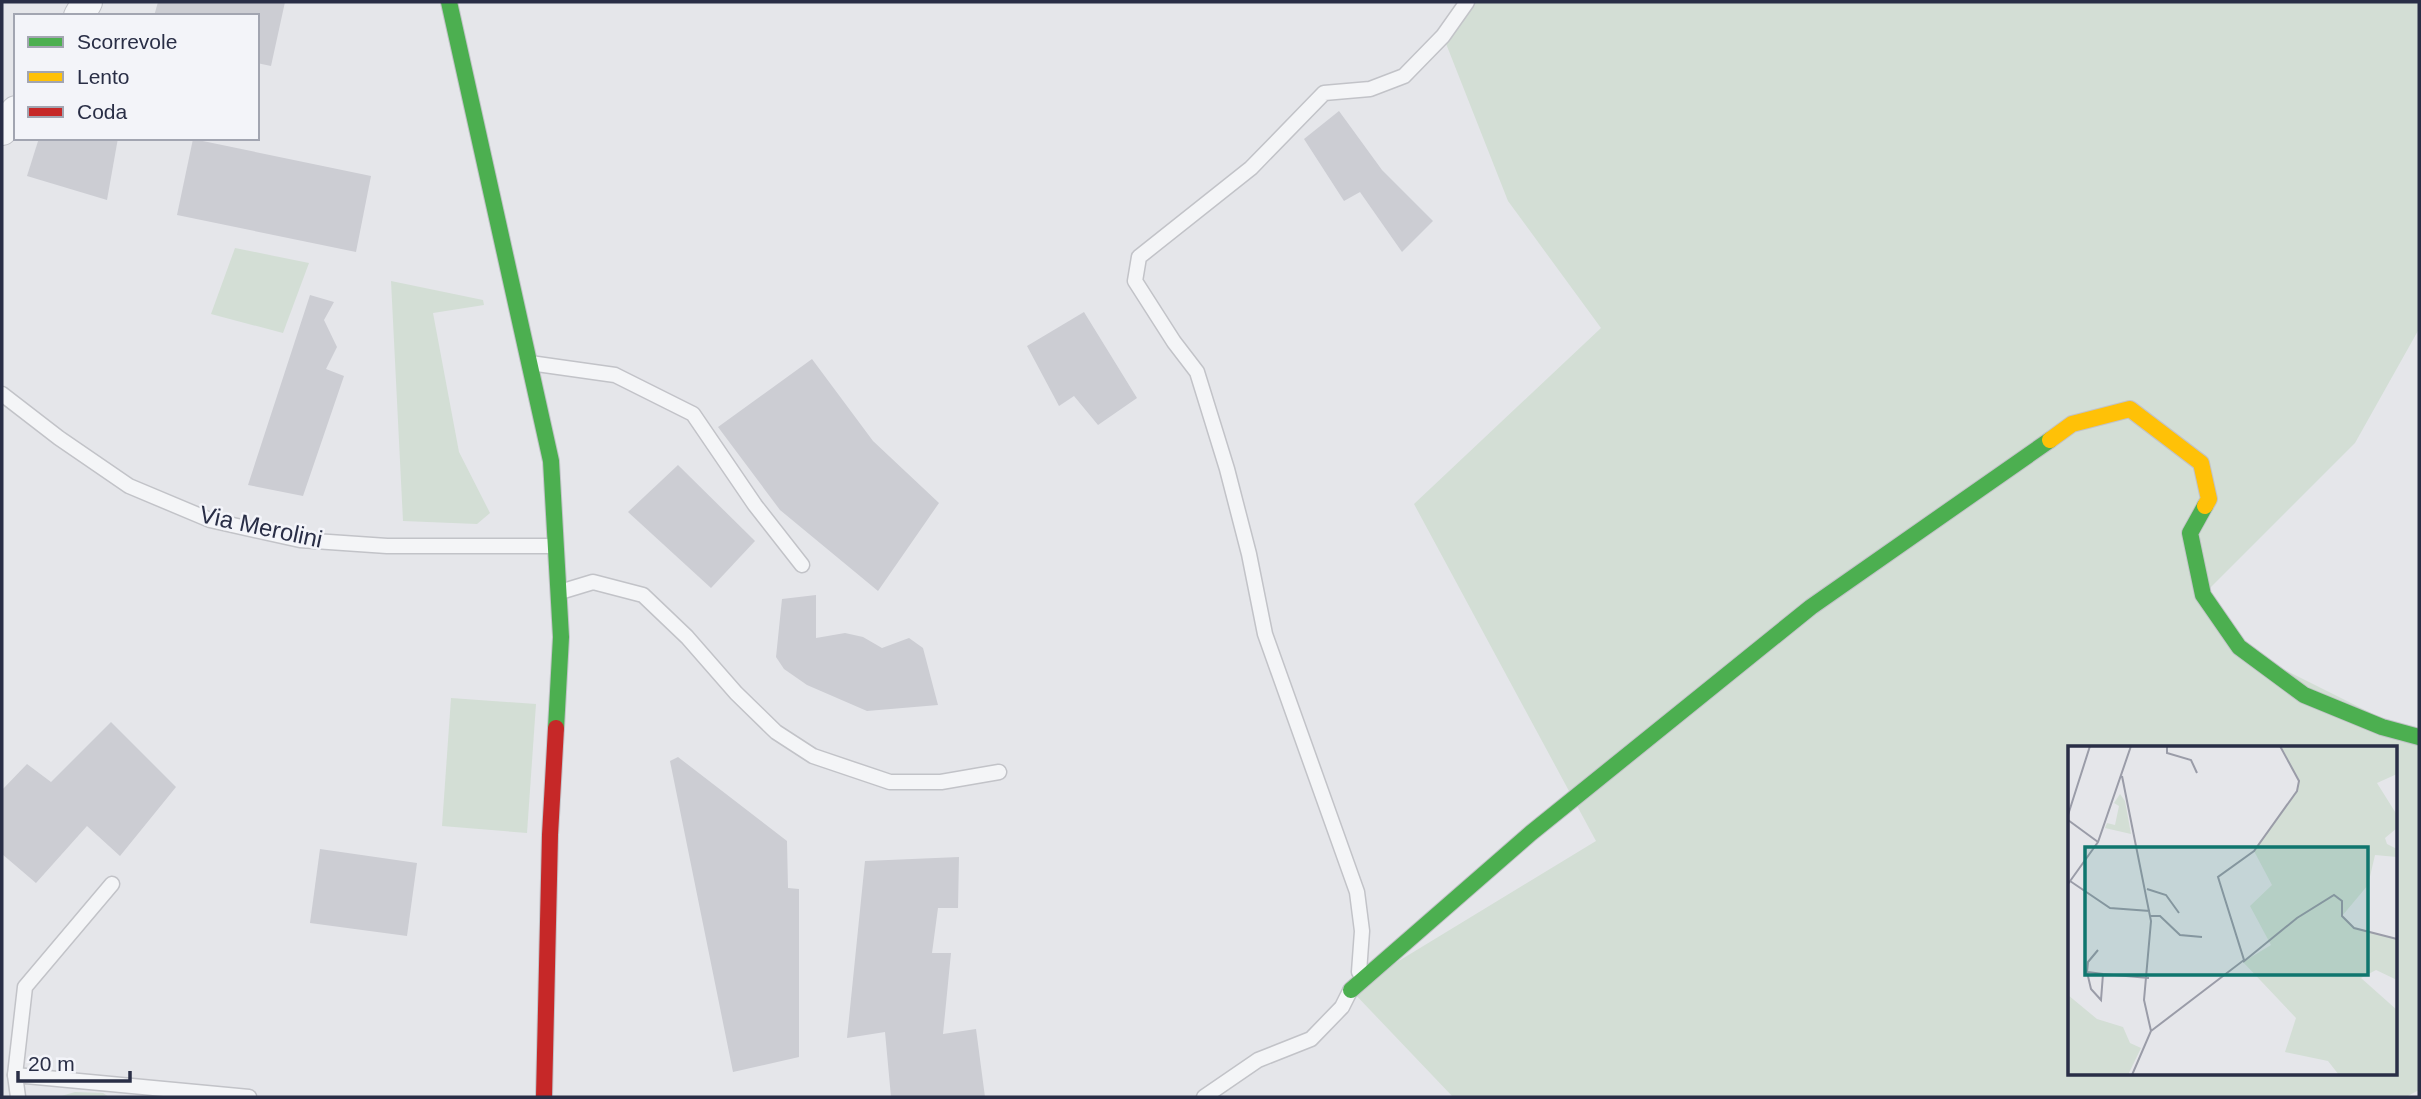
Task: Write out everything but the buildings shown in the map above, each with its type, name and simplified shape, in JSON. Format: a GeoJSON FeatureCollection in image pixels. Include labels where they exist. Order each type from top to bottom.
{"type":"FeatureCollection","features":[{"type":"Feature","properties":{"kind":"street"},"geometry":{"type":"LineString","coordinates":[[449,2],[551,461],[561,637],[550,835],[544,1097]]}},
{"type":"Feature","properties":{"kind":"street"},"geometry":{"type":"LineString","coordinates":[[2,130],[14,114]]}},
{"type":"Feature","properties":{"kind":"street"},"geometry":{"type":"LineString","coordinates":[[1351,990],[1531,832],[1811,607],[2072,424],[2130,409],[2201,463],[2209,499],[2190,533],[2203,595],[2239,647],[2304,695],[2382,727],[2419,737]]}},
{"type":"Feature","properties":{"kind":"lane"},"geometry":{"type":"LineString","coordinates":[[1204,1097],[1258,1060],[1311,1039],[1342,1007],[1359,972],[1362,932],[1357,892],[1265,634],[1249,554],[1233,493],[1196,372],[1135,281],[1139,257],[1251,168],[1324,93],[1370,89],[1404,76],[1443,36],[1467,2]]}},
{"type":"Feature","properties":{"kind":"lane"},"geometry":{"type":"LineString","coordinates":[[529,363],[615,375],[692,414],[755,505],[802,565]]}},
{"type":"Feature","properties":{"kind":"lane","name":"Via Merolini"},"geometry":{"type":"LineString","coordinates":[[2,394],[59,438],[129,486],[210,520],[300,540],[387,546],[556,546]]}},
{"type":"Feature","properties":{"kind":"lane"},"geometry":{"type":"LineString","coordinates":[[559,592],[593,582],[643,595],[776,732],[813,756],[890,782],[941,782],[999,772]]}},
{"type":"Feature","properties":{"kind":"lane"},"geometry":{"type":"LineString","coordinates":[[18,1097],[15,1075],[25,986],[112,884]]}},
{"type":"Feature","properties":{"kind":"lane"},"geometry":{"type":"LineString","coordinates":[[15,1075],[156,1093],[249,1097]]}},
{"type":"Feature","properties":{"kind":"shaded area"},"geometry":{"type":"Polygon","coordinates":[[[1467,2],[2419,2],[2419,329],[2355,443],[2203,595],[2239,647],[2419,737],[2419,1090],[2406,1097],[1453,1097],[1351,990],[1596,841],[1414,504],[1601,328],[1508,201],[1443,36],[1467,2]]]}},
{"type":"Feature","properties":{"kind":"shaded area"},"geometry":{"type":"Polygon","coordinates":[[[235,248],[309,263],[283,333],[211,314],[235,248]]]}},
{"type":"Feature","properties":{"kind":"shaded area"},"geometry":{"type":"Polygon","coordinates":[[[391,281],[483,300],[484,305],[433,313],[459,452],[490,513],[477,524],[403,521],[391,281]]]}},
{"type":"Feature","properties":{"kind":"shaded area"},"geometry":{"type":"Polygon","coordinates":[[[451,698],[536,704],[527,833],[442,826],[451,698]]]}},
{"type":"Feature","properties":{"kind":"shaded area"},"geometry":{"type":"Polygon","coordinates":[[[75,1092],[103,1093],[109,1097],[58,1097],[75,1092]]]}},
{"type":"Feature","properties":{"kind":"traffic: fast"},"geometry":{"type":"LineString","coordinates":[[449,2],[551,461],[561,637],[556,728]]}},
{"type":"Feature","properties":{"kind":"traffic: fast"},"geometry":{"type":"LineString","coordinates":[[1351,990],[1531,833],[1811,607],[2050,440]]}},
{"type":"Feature","properties":{"kind":"traffic: fast"},"geometry":{"type":"LineString","coordinates":[[2205,506],[2190,533],[2203,595],[2239,647],[2304,695],[2382,727],[2419,737]]}},
{"type":"Feature","properties":{"kind":"traffic: slow"},"geometry":{"type":"LineString","coordinates":[[2050,440],[2072,424],[2130,409],[2201,463],[2209,499],[2205,506]]}},
{"type":"Feature","properties":{"kind":"traffic: jam"},"geometry":{"type":"LineString","coordinates":[[544,1097],[550,835],[556,728]]}}]}
